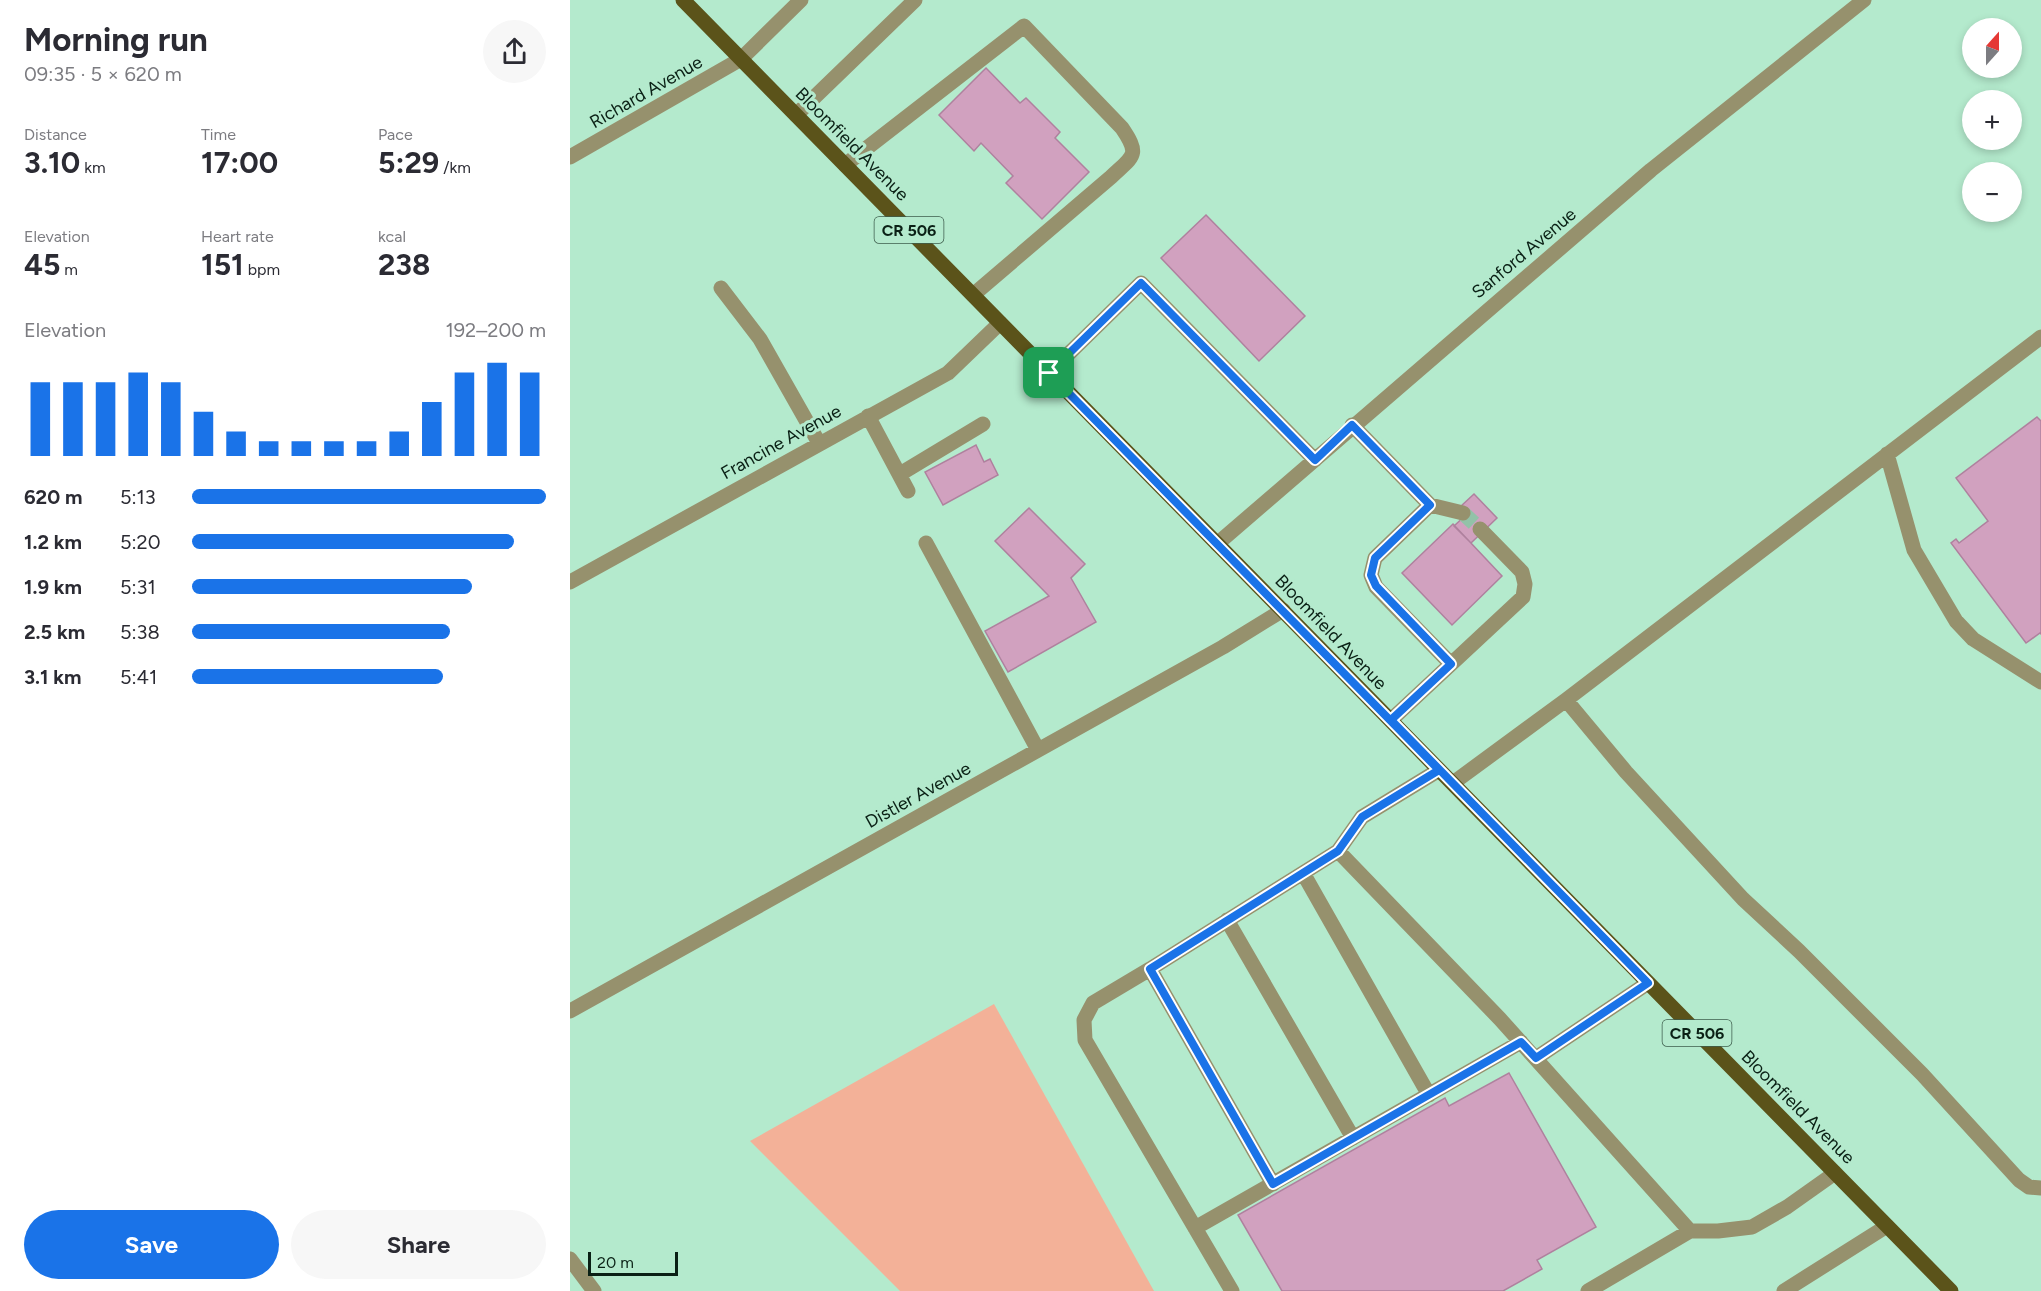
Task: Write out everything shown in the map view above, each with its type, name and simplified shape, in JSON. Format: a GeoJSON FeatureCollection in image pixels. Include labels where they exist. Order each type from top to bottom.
{"type":"FeatureCollection","features":[{"type":"Feature","properties":{"kind":"main road","name":"Bloomfield Avenue"},"geometry":{"type":"LineString","coordinates":[[683,0],[1951,1291]]}},
{"type":"Feature","properties":{"kind":"street","name":"Richard Avenue"},"geometry":{"type":"LineString","coordinates":[[570,157],[741,59],[801,0]]}},
{"type":"Feature","properties":{"kind":"street"},"geometry":{"type":"LineString","coordinates":[[796,115],[915,0]]}},
{"type":"Feature","properties":{"kind":"street","name":"Sanford Avenue"},"geometry":{"type":"LineString","coordinates":[[1217,544],[1352,425],[1651,170],[1864,0]]}},
{"type":"Feature","properties":{"kind":"street"},"geometry":{"type":"LineString","coordinates":[[846,165],[1024,26],[1122,128],[1132,141],[1134,150],[1130,159],[1111,177],[973,295]]}},
{"type":"Feature","properties":{"kind":"street"},"geometry":{"type":"LineString","coordinates":[[1049,373],[1141,283],[1315,460]]}},
{"type":"Feature","properties":{"kind":"street"},"geometry":{"type":"LineString","coordinates":[[721,288],[760,339],[819,443]]}},
{"type":"Feature","properties":{"kind":"street","name":"Francine Avenue"},"geometry":{"type":"LineString","coordinates":[[570,582],[948,373],[1000,323]]}},
{"type":"Feature","properties":{"kind":"street"},"geometry":{"type":"LineString","coordinates":[[1453,783],[1566,700],[2041,337]]}},
{"type":"Feature","properties":{"kind":"street"},"geometry":{"type":"LineString","coordinates":[[868,416],[908,491]]}},
{"type":"Feature","properties":{"kind":"street"},"geometry":{"type":"LineString","coordinates":[[900,474],[982,424]]}},
{"type":"Feature","properties":{"kind":"street"},"geometry":{"type":"LineString","coordinates":[[1352,425],[1430,505],[1463,513]]}},
{"type":"Feature","properties":{"kind":"street"},"geometry":{"type":"LineString","coordinates":[[1887,454],[1914,550],[1956,621],[1973,639],[2041,682]]}},
{"type":"Feature","properties":{"kind":"street"},"geometry":{"type":"LineString","coordinates":[[1430,505],[1375,558],[1371,575],[1376,586],[1451,664]]}},
{"type":"Feature","properties":{"kind":"street"},"geometry":{"type":"LineString","coordinates":[[1391,720],[1523,597],[1525,584],[1522,572],[1480,529]]}},
{"type":"Feature","properties":{"kind":"street"},"geometry":{"type":"LineString","coordinates":[[926,543],[1038,750]]}},
{"type":"Feature","properties":{"kind":"street","name":"Distler Avenue"},"geometry":{"type":"LineString","coordinates":[[570,1011],[1223,647],[1283,610]]}},
{"type":"Feature","properties":{"kind":"street"},"geometry":{"type":"LineString","coordinates":[[1566,700],[1626,772],[1743,899],[1799,951],[1922,1074],[2019,1180],[2029,1187],[2041,1188]]}},
{"type":"Feature","properties":{"kind":"street"},"geometry":{"type":"LineString","coordinates":[[1232,1291],[1085,1040],[1084,1020],[1093,1003],[1338,851],[1362,817],[1439,770]]}},
{"type":"Feature","properties":{"kind":"street"},"geometry":{"type":"LineString","coordinates":[[1338,851],[1536,1058],[1690,1231]]}},
{"type":"Feature","properties":{"kind":"street"},"geometry":{"type":"LineString","coordinates":[[1303,873],[1429,1095]]}},
{"type":"Feature","properties":{"kind":"street"},"geometry":{"type":"LineString","coordinates":[[1227,920],[1353,1138]]}},
{"type":"Feature","properties":{"kind":"street"},"geometry":{"type":"LineString","coordinates":[[1150,969],[1273,1184]]}},
{"type":"Feature","properties":{"kind":"street"},"geometry":{"type":"LineString","coordinates":[[1536,1058],[1648,983]]}},
{"type":"Feature","properties":{"kind":"street"},"geometry":{"type":"LineString","coordinates":[[1195,1228],[1521,1042]]}},
{"type":"Feature","properties":{"kind":"street"},"geometry":{"type":"LineString","coordinates":[[1588,1291],[1690,1231],[1718,1231],[1752,1227],[1787,1207],[1835,1173]]}},
{"type":"Feature","properties":{"kind":"street"},"geometry":{"type":"LineString","coordinates":[[1784,1291],[1887,1226]]}},
{"type":"Feature","properties":{"kind":"street"},"geometry":{"type":"LineString","coordinates":[[570,1259],[594,1291]]}},
{"type":"Feature","properties":{"kind":"shaded area"},"geometry":{"type":"Polygon","coordinates":[[[994,1004],[1154,1291],[900,1291],[750,1141],[994,1004]]]}},
{"type":"Feature","properties":{"kind":"building"},"geometry":{"type":"Polygon","coordinates":[[[986,68],[1020,103],[1026,98],[1060,132],[1055,138],[1089,172],[1042,219],[1006,183],[1013,176],[981,143],[974,151],[939,115],[986,68]]]}},
{"type":"Feature","properties":{"kind":"building"},"geometry":{"type":"Polygon","coordinates":[[[1206,215],[1305,316],[1259,361],[1161,258],[1206,215]]]}},
{"type":"Feature","properties":{"kind":"building"},"geometry":{"type":"Polygon","coordinates":[[[2037,417],[2041,421],[2041,634],[2026,643],[1951,543],[1956,539],[1959,543],[1988,521],[1956,478],[2037,417]]]}},
{"type":"Feature","properties":{"kind":"building"},"geometry":{"type":"Polygon","coordinates":[[[976,445],[984,462],[990,459],[998,475],[943,505],[925,472],[976,445]]]}},
{"type":"Feature","properties":{"kind":"building"},"geometry":{"type":"Polygon","coordinates":[[[1474,494],[1497,518],[1471,543],[1454,526],[1467,514],[1460,507],[1474,494]]]}},
{"type":"Feature","properties":{"kind":"building"},"geometry":{"type":"Polygon","coordinates":[[[1029,508],[1085,564],[1071,578],[1096,622],[1008,672],[985,631],[1049,596],[995,541],[1029,508]]]}},
{"type":"Feature","properties":{"kind":"building"},"geometry":{"type":"Polygon","coordinates":[[[1453,524],[1502,576],[1452,625],[1402,573],[1453,524]]]}},
{"type":"Feature","properties":{"kind":"building"},"geometry":{"type":"Polygon","coordinates":[[[1509,1073],[1596,1227],[1537,1260],[1542,1269],[1503,1291],[1282,1291],[1238,1215],[1445,1098],[1449,1106],[1509,1073]]]}},
{"type":"Feature","properties":{"kind":"tunnel"},"geometry":{"type":"LineString","coordinates":[[1463,513],[1480,529]]}},
{"type":"Feature","properties":{"kind":"route"},"geometry":{"type":"LineString","coordinates":[[1141,283],[1315,460],[1352,425],[1430,505],[1375,558],[1371,575],[1376,586],[1451,664],[1391,720],[1648,983],[1536,1058],[1521,1042],[1273,1184],[1150,969],[1338,851],[1362,817],[1439,770],[1049,373],[1141,283]]}}]}
